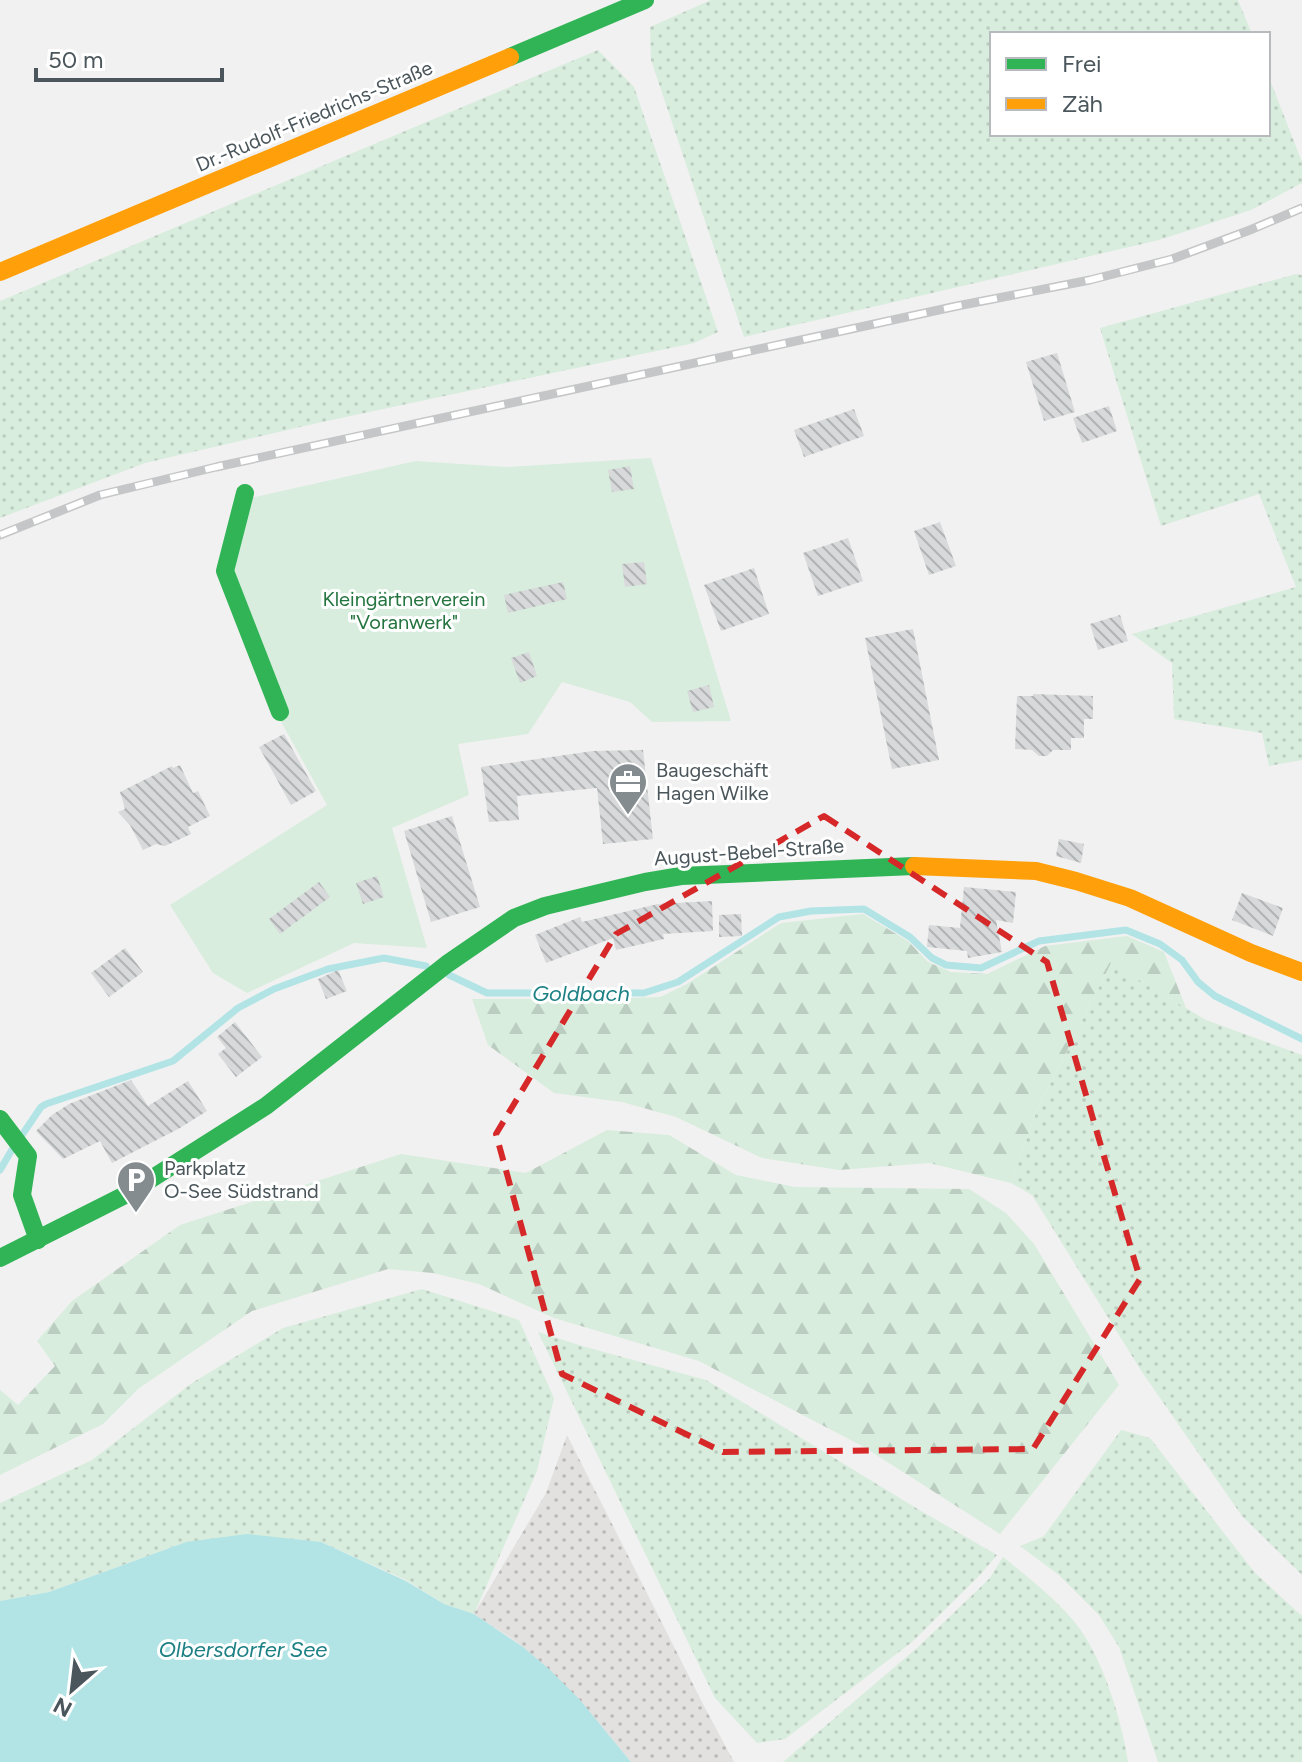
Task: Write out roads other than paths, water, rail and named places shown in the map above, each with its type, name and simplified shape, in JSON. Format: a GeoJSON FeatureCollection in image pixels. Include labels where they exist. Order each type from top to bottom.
{"type":"FeatureCollection","features":[{"type":"Feature","properties":{"kind":"street","name":"Dr.-Rudolf-Friedrichs-Straße"},"geometry":{"type":"LineString","coordinates":[[0,272],[645,0]]}},
{"type":"Feature","properties":{"kind":"street"},"geometry":{"type":"LineString","coordinates":[[245,493],[225,571],[280,712]]}},
{"type":"Feature","properties":{"kind":"street","name":"August-Bebel-Straße"},"geometry":{"type":"LineString","coordinates":[[0,1258],[129,1193],[266,1106],[447,964],[514,918],[545,906],[645,882],[681,876],[900,865],[1036,871],[1130,898],[1251,953],[1302,972]]}},
{"type":"Feature","properties":{"kind":"street"},"geometry":{"type":"LineString","coordinates":[[4,1124],[28,1156],[22,1195],[38,1240]]}},
{"type":"Feature","properties":{"kind":"water","name":"Olbersdorfer See"},"geometry":{"type":"Polygon","coordinates":[[[247,1534],[321,1542],[406,1581],[444,1604],[474,1614],[523,1647],[550,1670],[580,1700],[631,1762],[0,1762],[0,1601],[49,1592],[186,1542],[247,1534]]]}},
{"type":"Feature","properties":{"kind":"waterway","name":"Goldbach"},"geometry":{"type":"LineString","coordinates":[[449,975],[487,993],[644,993],[678,982],[779,917],[811,911],[864,909],[910,937],[932,958],[946,965],[981,968],[1039,941],[1126,930],[1160,944],[1182,960],[1198,982],[1215,996],[1302,1039]]}},
{"type":"Feature","properties":{"kind":"waterway","name":"Goldbach"},"geometry":{"type":"LineString","coordinates":[[22,1135],[46,1104],[173,1061],[238,1008],[274,989],[328,969],[384,958],[426,966]]}},
{"type":"Feature","properties":{"kind":"waterway","name":"Goldbach"},"geometry":{"type":"LineString","coordinates":[[0,1170],[13,1148]]}},
{"type":"Feature","properties":{"kind":"railway"},"geometry":{"type":"LineString","coordinates":[[0,535],[100,495],[216,467],[957,306],[1090,280],[1172,259],[1302,208]]}},
{"type":"Feature","properties":{"kind":"place","name":"Baugeschäft Hagen Wilke"},"geometry":{"type":"Point","coordinates":[628,816]}},
{"type":"Feature","properties":{"kind":"place","name":"Parkplatz O-See Südstrand"},"geometry":{"type":"Point","coordinates":[136,1214]}},
{"type":"Feature","properties":{"kind":"park label","name":"Kleingärtnerverein \"Voranwerk\""},"geometry":{"type":"Point","coordinates":[404,610]}}]}
